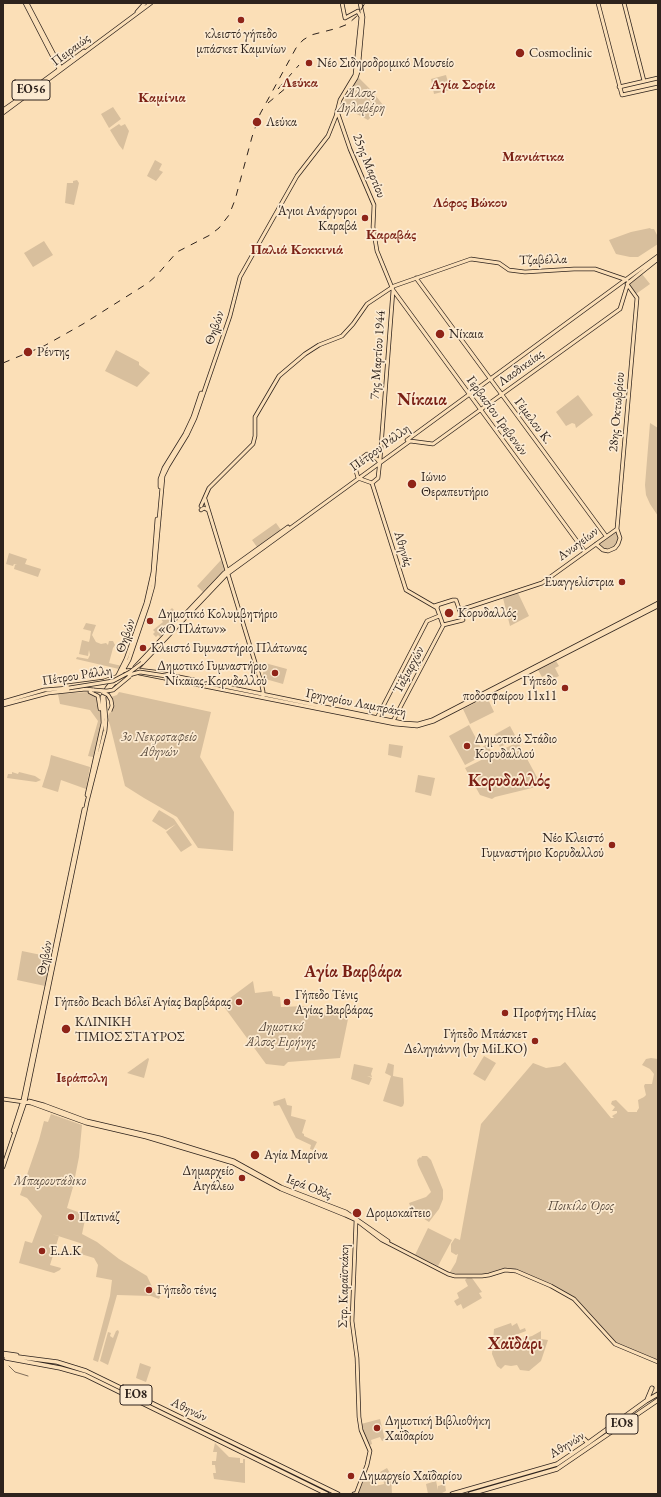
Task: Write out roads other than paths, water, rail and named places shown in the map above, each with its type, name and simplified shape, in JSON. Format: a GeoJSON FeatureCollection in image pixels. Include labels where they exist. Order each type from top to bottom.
{"type":"FeatureCollection","features":[{"type":"Feature","properties":{"kind":"highway","name":"Αθηνών"},"geometry":{"type":"LineString","coordinates":[[3,1356],[31,1358],[65,1364],[86,1371],[338,1494]]}},
{"type":"Feature","properties":{"kind":"highway","name":"Αθηνών"},"geometry":{"type":"LineString","coordinates":[[3,1356],[67,1369],[85,1375],[327,1494]]}},
{"type":"Feature","properties":{"kind":"highway"},"geometry":{"type":"LineString","coordinates":[[24,1356],[31,1358]]}},
{"type":"Feature","properties":{"kind":"highway"},"geometry":{"type":"LineString","coordinates":[[646,1401],[652,1388]]}},
{"type":"Feature","properties":{"kind":"highway","name":"Αθηνών"},"geometry":{"type":"LineString","coordinates":[[452,1494],[554,1465],[565,1460],[646,1401],[658,1394]]}},
{"type":"Feature","properties":{"kind":"highway","name":"Αθηνών"},"geometry":{"type":"LineString","coordinates":[[470,1494],[557,1469],[658,1400]]}},
{"type":"Feature","properties":{"kind":"highway"},"geometry":{"type":"LineString","coordinates":[[584,1439],[588,1444]]}},
{"type":"Feature","properties":{"kind":"main road"},"geometry":{"type":"LineString","coordinates":[[26,3],[60,69]]}},
{"type":"Feature","properties":{"kind":"main road","name":"Πειραιώς"},"geometry":{"type":"LineString","coordinates":[[3,112],[134,14],[145,3]]}},
{"type":"Feature","properties":{"kind":"main road","name":"Πειραιώς"},"geometry":{"type":"LineString","coordinates":[[60,69],[151,3]]}},
{"type":"Feature","properties":{"kind":"main road"},"geometry":{"type":"LineString","coordinates":[[342,3],[345,18],[358,12],[361,7]]}},
{"type":"Feature","properties":{"kind":"main road"},"geometry":{"type":"LineString","coordinates":[[357,68],[363,17],[360,3]]}},
{"type":"Feature","properties":{"kind":"main road"},"geometry":{"type":"LineString","coordinates":[[598,3],[622,95],[658,87]]}},
{"type":"Feature","properties":{"kind":"main road"},"geometry":{"type":"LineString","coordinates":[[624,3],[644,81]]}},
{"type":"Feature","properties":{"kind":"main road"},"geometry":{"type":"LineString","coordinates":[[357,68],[361,17],[358,12]]}},
{"type":"Feature","properties":{"kind":"main road","name":"Θηβών"},"geometry":{"type":"LineString","coordinates":[[3,1167],[22,1113],[69,875],[102,732],[104,720],[102,697],[105,690],[126,664],[153,586],[164,473],[195,418],[230,316],[240,277],[293,183],[309,159],[326,138],[338,111],[340,98],[355,75],[357,68]]}},
{"type":"Feature","properties":{"kind":"main road"},"geometry":{"type":"LineString","coordinates":[[619,87],[658,78]]}},
{"type":"Feature","properties":{"kind":"main road","name":"25ης Μαρτίου"},"geometry":{"type":"LineString","coordinates":[[338,111],[353,155],[375,207],[373,227],[378,252]]}},
{"type":"Feature","properties":{"kind":"main road","name":"Θηβών"},"geometry":{"type":"LineString","coordinates":[[119,677],[146,604],[150,586],[162,472],[193,417],[224,329],[239,275],[253,253],[295,175],[328,134]]}},
{"type":"Feature","properties":{"kind":"main road","name":"7ης Μαρτίου 1944"},"geometry":{"type":"LineString","coordinates":[[372,483],[378,478],[381,455],[392,289],[378,252]]}},
{"type":"Feature","properties":{"kind":"main road"},"geometry":{"type":"LineString","coordinates":[[627,283],[658,256]]}},
{"type":"Feature","properties":{"kind":"main road","name":"Τζαβέλλα"},"geometry":{"type":"LineString","coordinates":[[208,510],[201,508],[211,486],[253,444],[255,439],[255,417],[279,376],[305,354],[319,345],[342,336],[353,324],[367,304],[392,289],[416,278],[471,259],[499,263],[509,270],[525,272],[595,269],[627,283]]}},
{"type":"Feature","properties":{"kind":"main road"},"geometry":{"type":"LineString","coordinates":[[627,283],[658,260]]}},
{"type":"Feature","properties":{"kind":"main road","name":"Γέμελου Κ."},"geometry":{"type":"LineString","coordinates":[[416,278],[492,379],[501,394],[606,536]]}},
{"type":"Feature","properties":{"kind":"main road","name":"Πέτρου Ράλλη"},"geometry":{"type":"LineString","coordinates":[[380,461],[622,284],[627,283]]}},
{"type":"Feature","properties":{"kind":"main road","name":"28ης Οκτωβρίου"},"geometry":{"type":"LineString","coordinates":[[596,544],[603,550],[608,551],[615,548],[620,538],[616,529],[636,297],[627,283]]}},
{"type":"Feature","properties":{"kind":"main road","name":"Λαοδικείας"},"geometry":{"type":"LineString","coordinates":[[411,440],[433,444],[621,308],[627,283]]}},
{"type":"Feature","properties":{"kind":"main road","name":"Γερβασίου Γρεβενών"},"geometry":{"type":"LineString","coordinates":[[392,289],[469,396],[585,552]]}},
{"type":"Feature","properties":{"kind":"main road","name":"Πέτρου Ράλλη"},"geometry":{"type":"LineString","coordinates":[[3,704],[44,690],[104,683],[136,668],[227,572],[411,440]]}},
{"type":"Feature","properties":{"kind":"main road"},"geometry":{"type":"LineString","coordinates":[[372,483],[358,478],[354,464],[367,454],[380,461]]}},
{"type":"Feature","properties":{"kind":"main road"},"geometry":{"type":"LineString","coordinates":[[381,455],[385,456]]}},
{"type":"Feature","properties":{"kind":"main road","name":"Αθηνάς"},"geometry":{"type":"LineString","coordinates":[[372,483],[406,590],[436,606]]}},
{"type":"Feature","properties":{"kind":"main road"},"geometry":{"type":"LineString","coordinates":[[205,499],[262,682],[264,696]]}},
{"type":"Feature","properties":{"kind":"main road","name":"Ανωγείων"},"geometry":{"type":"LineString","coordinates":[[460,610],[536,586],[616,529]]}},
{"type":"Feature","properties":{"kind":"main road","name":"Πέτρου Ράλλη"},"geometry":{"type":"LineString","coordinates":[[3,704],[45,693],[83,690],[113,690],[141,666],[227,572]]}},
{"type":"Feature","properties":{"kind":"main road"},"geometry":{"type":"LineString","coordinates":[[455,600],[458,602],[460,610],[463,620],[443,626],[436,606],[455,600]]}},
{"type":"Feature","properties":{"kind":"main road","name":"Γρηγορίου Λαμπράκη"},"geometry":{"type":"LineString","coordinates":[[121,671],[142,670],[377,719],[414,724],[430,720],[658,604]]}},
{"type":"Feature","properties":{"kind":"main road"},"geometry":{"type":"LineString","coordinates":[[377,719],[427,621],[439,616]]}},
{"type":"Feature","properties":{"kind":"main road","name":"Πέτρου Ράλλη"},"geometry":{"type":"LineString","coordinates":[[130,671],[180,621]]}},
{"type":"Feature","properties":{"kind":"main road","name":"Ταξιαρχών"},"geometry":{"type":"LineString","coordinates":[[393,722],[443,626]]}},
{"type":"Feature","properties":{"kind":"main road"},"geometry":{"type":"LineString","coordinates":[[126,664],[127,669],[130,671]]}},
{"type":"Feature","properties":{"kind":"main road"},"geometry":{"type":"LineString","coordinates":[[141,666],[142,670]]}},
{"type":"Feature","properties":{"kind":"main road"},"geometry":{"type":"LineString","coordinates":[[55,689],[112,682],[136,670]]}},
{"type":"Feature","properties":{"kind":"main road"},"geometry":{"type":"LineString","coordinates":[[112,682],[119,677],[140,672],[198,682]]}},
{"type":"Feature","properties":{"kind":"main road","name":"Γρηγορίου Λαμπράκη"},"geometry":{"type":"LineString","coordinates":[[131,676],[140,673],[264,696]]}},
{"type":"Feature","properties":{"kind":"main road","name":"Θηβών"},"geometry":{"type":"LineString","coordinates":[[3,1162],[24,1101],[87,802],[105,731],[105,695],[112,682]]}},
{"type":"Feature","properties":{"kind":"main road"},"geometry":{"type":"LineString","coordinates":[[94,690],[105,693],[109,697],[112,704],[110,712],[107,712],[105,708]]}},
{"type":"Feature","properties":{"kind":"main road"},"geometry":{"type":"LineString","coordinates":[[45,693],[87,691],[96,694],[99,698],[102,717],[102,732]]}},
{"type":"Feature","properties":{"kind":"main road","name":"Ιερά Οδός"},"geometry":{"type":"LineString","coordinates":[[3,1098],[44,1105],[87,1121],[147,1135],[234,1161],[281,1187],[343,1211],[388,1242],[446,1272],[455,1274],[485,1274],[512,1268],[562,1290],[574,1299],[613,1343],[658,1362]]}},
{"type":"Feature","properties":{"kind":"main road","name":"Ιερά Οδός"},"geometry":{"type":"LineString","coordinates":[[24,1101],[86,1123],[163,1142],[233,1163],[281,1189],[356,1220],[382,1240],[446,1273],[455,1276],[482,1276],[505,1270],[512,1270],[547,1284],[574,1299]]}},
{"type":"Feature","properties":{"kind":"main road"},"geometry":{"type":"LineString","coordinates":[[22,1113],[27,1106],[34,1104]]}},
{"type":"Feature","properties":{"kind":"main road","name":"Στρ. Καραϊσκάκη"},"geometry":{"type":"LineString","coordinates":[[355,1494],[363,1476],[370,1451],[361,1428],[352,1319],[356,1220]]}},
{"type":"Feature","properties":{"kind":"main road"},"geometry":{"type":"LineString","coordinates":[[355,1229],[356,1226],[360,1224]]}},
{"type":"Feature","properties":{"kind":"main road"},"geometry":{"type":"LineString","coordinates":[[574,1299],[578,1297]]}},
{"type":"Feature","properties":{"kind":"main road"},"geometry":{"type":"LineString","coordinates":[[3,1356],[24,1356]]}},
{"type":"Feature","properties":{"kind":"waterway"},"geometry":{"type":"LineString","coordinates":[[9,1366],[15,1372],[28,1376]]}},
{"type":"Feature","properties":{"kind":"railway"},"geometry":{"type":"LineString","coordinates":[[3,363],[44,346],[83,324],[148,283],[177,252],[210,235],[219,228],[229,215],[235,200],[252,137],[260,114],[296,48],[303,40],[311,35],[348,24],[358,15],[365,3]]}},
{"type":"Feature","properties":{"kind":"railway"},"geometry":{"type":"LineString","coordinates":[[278,89],[299,65]]}},
{"type":"Feature","properties":{"kind":"railway"},"geometry":{"type":"LineString","coordinates":[[268,103],[293,82]]}},
{"type":"Feature","properties":{"kind":"place","name":"κλειστό γήπεδο μπάσκετ Καμινίων"},"geometry":{"type":"Point","coordinates":[241,20]}},
{"type":"Feature","properties":{"kind":"place","name":"Cosmoclinic"},"geometry":{"type":"Point","coordinates":[520,53]}},
{"type":"Feature","properties":{"kind":"place","name":"Νέο Σιδηροδρομικό Μουσείο"},"geometry":{"type":"Point","coordinates":[309,63]}},
{"type":"Feature","properties":{"kind":"place","name":"Λεύκα"},"geometry":{"type":"Point","coordinates":[257,122]}},
{"type":"Feature","properties":{"kind":"place","name":"Άγιοι Ανάργυροι Καραβά"},"geometry":{"type":"Point","coordinates":[365,218]}},
{"type":"Feature","properties":{"kind":"place","name":"Νίκαια"},"geometry":{"type":"Point","coordinates":[440,334]}},
{"type":"Feature","properties":{"kind":"place","name":"Ρέντης"},"geometry":{"type":"Point","coordinates":[28,352]}},
{"type":"Feature","properties":{"kind":"place","name":"Ιώνιο Θεραπευτήριο"},"geometry":{"type":"Point","coordinates":[412,484]}},
{"type":"Feature","properties":{"kind":"place","name":"Ευαγγελίστρια"},"geometry":{"type":"Point","coordinates":[622,582]}},
{"type":"Feature","properties":{"kind":"place","name":"Κορυδαλλός"},"geometry":{"type":"Point","coordinates":[449,613]}},
{"type":"Feature","properties":{"kind":"place","name":"Δημοτικό Κολυμβητήριο «Ο Πλάτων»"},"geometry":{"type":"Point","coordinates":[150,621]}},
{"type":"Feature","properties":{"kind":"place","name":"Κλειστό Γυμναστήριο Πλάτωνας"},"geometry":{"type":"Point","coordinates":[143,648]}},
{"type":"Feature","properties":{"kind":"place","name":"Δημοτικό Γυμναστήριο Νίκαιας-Κορυδαλλού"},"geometry":{"type":"Point","coordinates":[275,673]}},
{"type":"Feature","properties":{"kind":"place","name":"Γήπεδο ποδοσφαίρου 11x11"},"geometry":{"type":"Point","coordinates":[565,688]}},
{"type":"Feature","properties":{"kind":"place","name":"Δημοτικό Στάδιο Κορυδαλλού"},"geometry":{"type":"Point","coordinates":[467,746]}},
{"type":"Feature","properties":{"kind":"place","name":"Νέο Κλειστό Γυμναστήριο Κορυδαλλού"},"geometry":{"type":"Point","coordinates":[612,845]}},
{"type":"Feature","properties":{"kind":"place","name":"Γήπεδο Beach Βόλεϊ Αγίας Βαρβάρας"},"geometry":{"type":"Point","coordinates":[239,1002]}},
{"type":"Feature","properties":{"kind":"place","name":"Γήπεδο Τένις Αγίας Βαρβάρας"},"geometry":{"type":"Point","coordinates":[287,1002]}},
{"type":"Feature","properties":{"kind":"place","name":"Προφήτης Ηλίας"},"geometry":{"type":"Point","coordinates":[505,1013]}},
{"type":"Feature","properties":{"kind":"place","name":"ΚΛΙΝΙΚΗ ΤΙΜΙΟΣ ΣΤΑΥΡΟΣ"},"geometry":{"type":"Point","coordinates":[66,1029]}},
{"type":"Feature","properties":{"kind":"place","name":"Γήπεδο Μπάσκετ Δεληγιάννη (by MiLKO)"},"geometry":{"type":"Point","coordinates":[535,1041]}},
{"type":"Feature","properties":{"kind":"place","name":"Αγία Μαρίνα"},"geometry":{"type":"Point","coordinates":[255,1155]}},
{"type":"Feature","properties":{"kind":"place","name":"Δημαρχείο Αιγάλεω"},"geometry":{"type":"Point","coordinates":[242,1178]}},
{"type":"Feature","properties":{"kind":"place","name":"Δρομοκαΐτειο"},"geometry":{"type":"Point","coordinates":[357,1213]}},
{"type":"Feature","properties":{"kind":"place","name":"Πατινάζ"},"geometry":{"type":"Point","coordinates":[71,1217]}},
{"type":"Feature","properties":{"kind":"place","name":"E.A.K"},"geometry":{"type":"Point","coordinates":[42,1251]}},
{"type":"Feature","properties":{"kind":"place","name":"Γήπεδο τένις"},"geometry":{"type":"Point","coordinates":[149,1290]}},
{"type":"Feature","properties":{"kind":"place","name":"Δημοτική Βιβλιοθήκη Χαϊδαρίου"},"geometry":{"type":"Point","coordinates":[377,1428]}},
{"type":"Feature","properties":{"kind":"place","name":"Δημαρχείο Χαϊδαρίου"},"geometry":{"type":"Point","coordinates":[351,1476]}},
{"type":"Feature","properties":{"kind":"district","name":"Λεύκα"},"geometry":{"type":"Point","coordinates":[300,83]}},
{"type":"Feature","properties":{"kind":"district","name":"Αγία Σοφία"},"geometry":{"type":"Point","coordinates":[463,85]}},
{"type":"Feature","properties":{"kind":"district","name":"Καμίνια"},"geometry":{"type":"Point","coordinates":[162,98]}},
{"type":"Feature","properties":{"kind":"district","name":"Μανιάτικα"},"geometry":{"type":"Point","coordinates":[533,157]}},
{"type":"Feature","properties":{"kind":"district","name":"Λόφος Βώκου"},"geometry":{"type":"Point","coordinates":[470,203]}},
{"type":"Feature","properties":{"kind":"district","name":"Καραβάς"},"geometry":{"type":"Point","coordinates":[391,235]}},
{"type":"Feature","properties":{"kind":"district","name":"Παλιά Κοκκινιά"},"geometry":{"type":"Point","coordinates":[297,250]}},
{"type":"Feature","properties":{"kind":"district","name":"Νίκαια"},"geometry":{"type":"Point","coordinates":[422,400]}},
{"type":"Feature","properties":{"kind":"district","name":"Κορυδαλλός"},"geometry":{"type":"Point","coordinates":[509,781]}},
{"type":"Feature","properties":{"kind":"district","name":"Αγία Βαρβάρα"},"geometry":{"type":"Point","coordinates":[353,972]}},
{"type":"Feature","properties":{"kind":"district","name":"Ιεράπολη"},"geometry":{"type":"Point","coordinates":[82,1078]}},
{"type":"Feature","properties":{"kind":"district","name":"Χαϊδάρι"},"geometry":{"type":"Point","coordinates":[515,1344]}},
{"type":"Feature","properties":{"kind":"park label","name":"Άλσος Δηλαβέρη"},"geometry":{"type":"Point","coordinates":[361,100]}},
{"type":"Feature","properties":{"kind":"park label","name":"3ο Νεκροταφείο Αθηνών"},"geometry":{"type":"Point","coordinates":[159,744]}},
{"type":"Feature","properties":{"kind":"park label","name":"Δημοτικό Άλσος Ειρήνης"},"geometry":{"type":"Point","coordinates":[281,1034]}},
{"type":"Feature","properties":{"kind":"park label","name":"Μπαρουτάδικο"},"geometry":{"type":"Point","coordinates":[50,1181]}},
{"type":"Feature","properties":{"kind":"park label","name":"Ποικίλο Όρος"},"geometry":{"type":"Point","coordinates":[581,1206]}}]}
